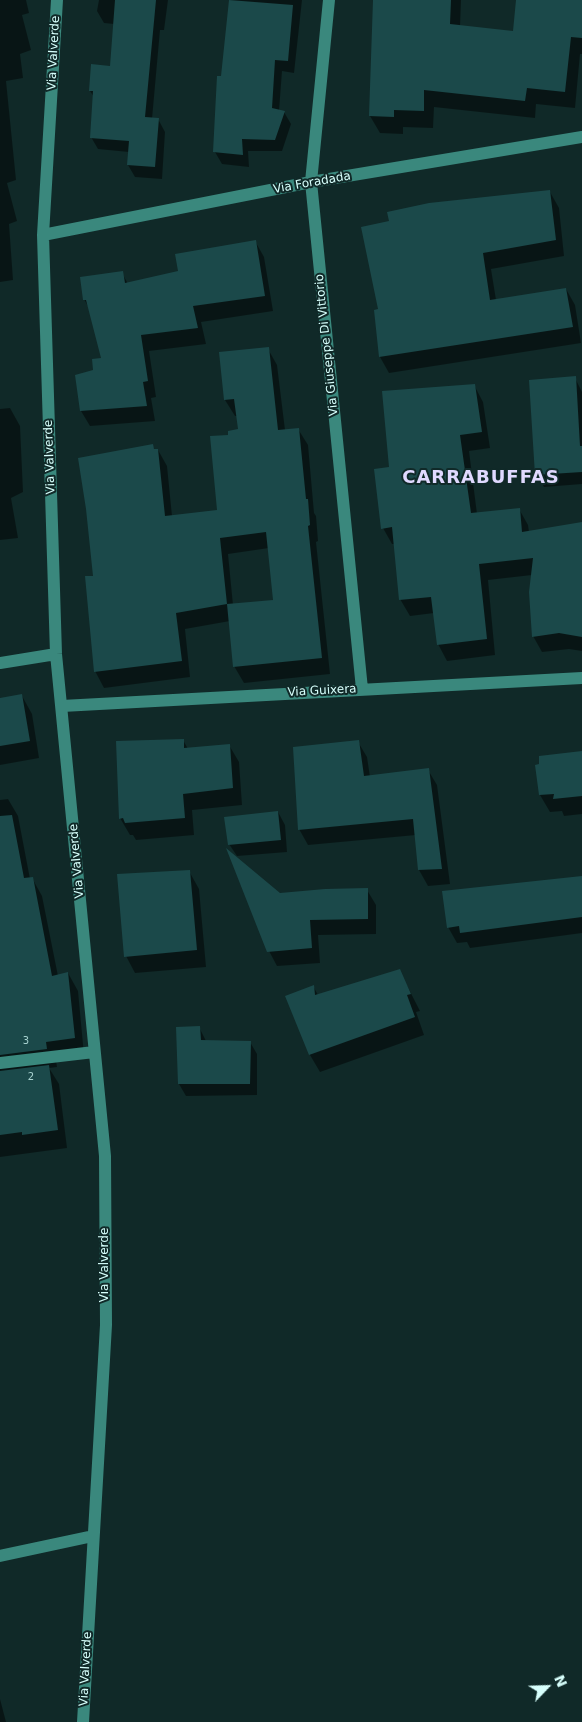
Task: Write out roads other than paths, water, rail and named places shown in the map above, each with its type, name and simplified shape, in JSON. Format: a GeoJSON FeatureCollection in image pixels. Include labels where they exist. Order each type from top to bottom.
{"type":"FeatureCollection","features":[{"type":"Feature","properties":{"kind":"street","name":"Via Valverde"},"geometry":{"type":"LineString","coordinates":[[57,0],[43,235],[56,654],[105,1156],[106,1325],[83,1722]]}},
{"type":"Feature","properties":{"kind":"street","name":"Via Giuseppe Di Vittorio"},"geometry":{"type":"LineString","coordinates":[[329,0],[311,182],[362,689]]}},
{"type":"Feature","properties":{"kind":"street","name":"Via Foradada"},"geometry":{"type":"LineString","coordinates":[[43,235],[311,182],[582,137]]}},
{"type":"Feature","properties":{"kind":"street"},"geometry":{"type":"LineString","coordinates":[[0,663],[56,654]]}},
{"type":"Feature","properties":{"kind":"street","name":"Via Guixera"},"geometry":{"type":"LineString","coordinates":[[62,706],[582,678]]}},
{"type":"Feature","properties":{"kind":"street"},"geometry":{"type":"LineString","coordinates":[[0,1063],[94,1052]]}},
{"type":"Feature","properties":{"kind":"street"},"geometry":{"type":"LineString","coordinates":[[0,1556],[93,1536]]}},
{"type":"Feature","properties":{"kind":"district","name":"CARRABUFFAS"},"geometry":{"type":"Point","coordinates":[481,478]}}]}
